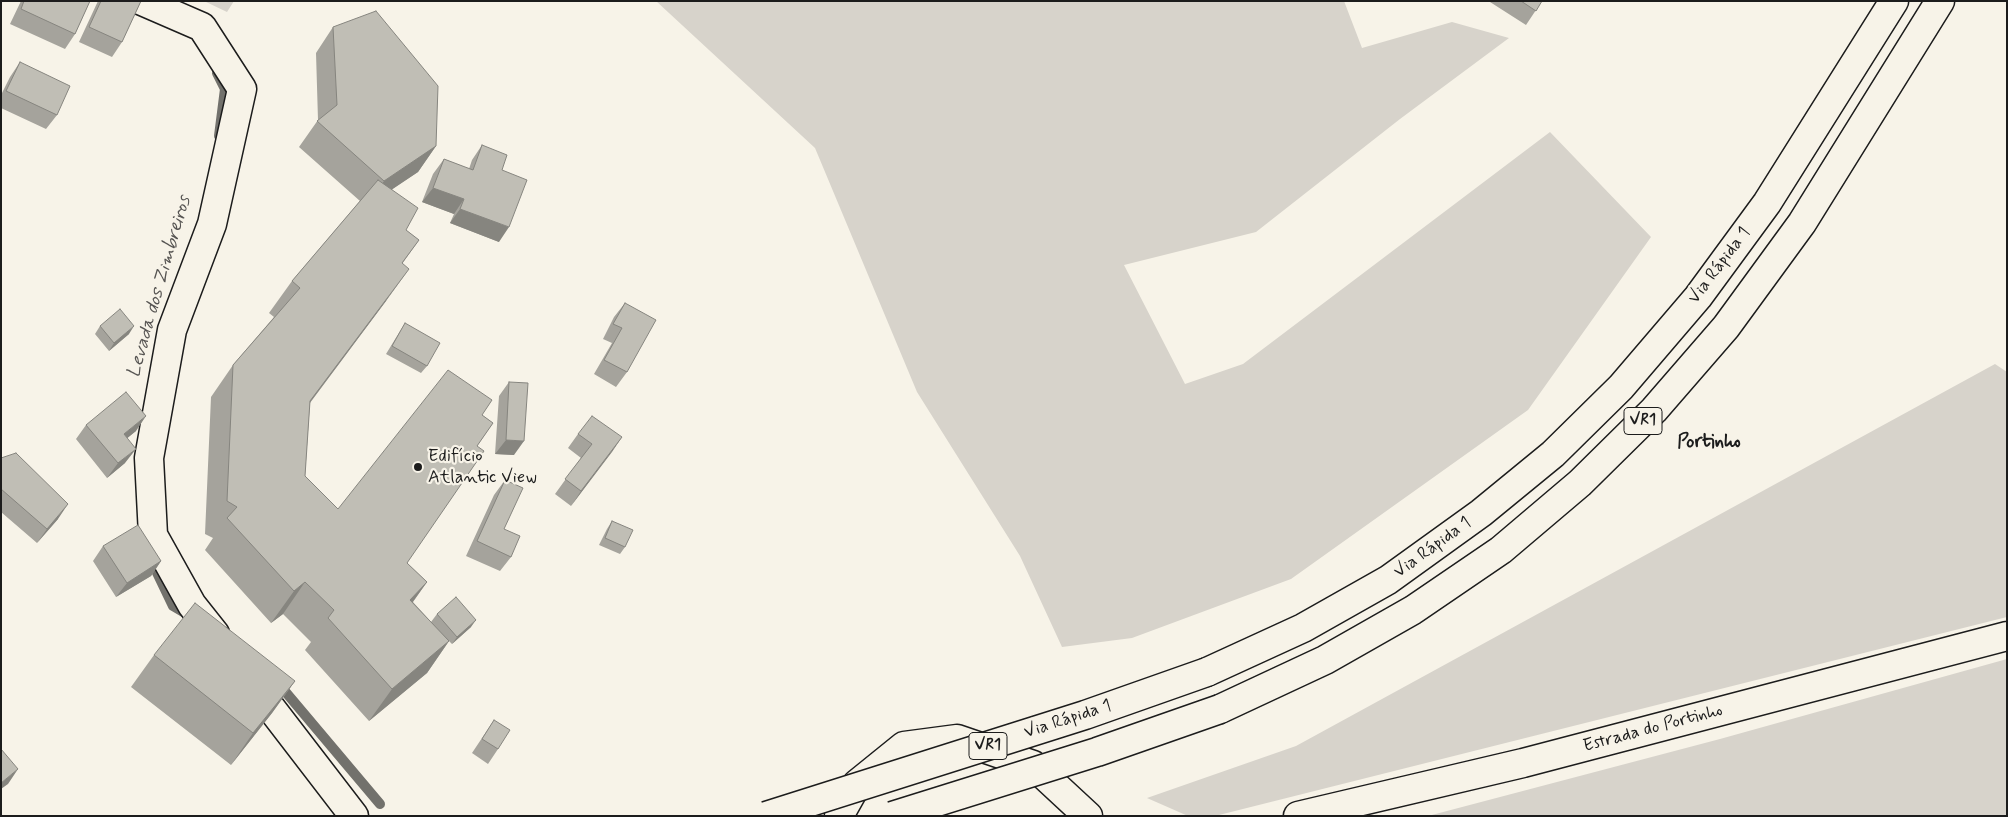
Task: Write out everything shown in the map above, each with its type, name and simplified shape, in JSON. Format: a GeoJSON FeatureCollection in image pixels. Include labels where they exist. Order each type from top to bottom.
{"type":"FeatureCollection","features":[{"type":"Feature","properties":{"kind":"main road"},"geometry":{"type":"LineString","coordinates":[[142,1],[202,26],[242,89],[212,224],[172,330],[148,458],[153,535],[192,605],[354,816]]}},
{"type":"Feature","properties":{"kind":"main road","name":"Via Rápida 1"},"geometry":{"type":"LineString","coordinates":[[766,816],[1085,715],[1207,672],[1303,628],[1388,580],[1481,513],[1560,447],[1621,387],[1698,297],[1767,203],[1894,1]]}},
{"type":"Feature","properties":{"kind":"main road","name":"VR1"},"geometry":{"type":"LineString","coordinates":[[892,816],[1097,752],[1220,709],[1326,660],[1414,610],[1501,550],[1601,463],[1654,410],[1726,327],[1802,223],[1940,1]]}},
{"type":"Feature","properties":{"kind":"main road","name":"Estrada do Portinho"},"geometry":{"type":"LineString","coordinates":[[1298,816],[1523,763],[2007,636]]}},
{"type":"Feature","properties":{"kind":"main road"},"geometry":{"type":"LineString","coordinates":[[839,816],[857,784],[904,746],[957,739],[1033,765],[1088,816]]}},
{"type":"Feature","properties":{"kind":"shaded area"},"geometry":{"type":"Polygon","coordinates":[[[204,1],[234,1],[227,12],[204,1]]]}},
{"type":"Feature","properties":{"kind":"shaded area"},"geometry":{"type":"Polygon","coordinates":[[[656,1],[1344,1],[1362,48],[1452,22],[1509,38],[1400,119],[1256,232],[1124,265],[1185,384],[1243,364],[1550,132],[1651,237],[1528,410],[1291,579],[1132,638],[1062,647],[1020,556],[917,392],[815,148],[656,1]]]}},
{"type":"Feature","properties":{"kind":"shaded area"},"geometry":{"type":"Polygon","coordinates":[[[1995,364],[2007,372],[2007,617],[1215,816],[1188,816],[1147,798],[1296,746],[1995,364]]]}},
{"type":"Feature","properties":{"kind":"shaded area"},"geometry":{"type":"Polygon","coordinates":[[[2007,659],[2007,816],[1428,816],[1720,739],[2007,659]]]}},
{"type":"Feature","properties":{"kind":"building"},"geometry":{"type":"Polygon","coordinates":[[[24,1],[90,1],[75,34],[21,9],[24,1]]]}},
{"type":"Feature","properties":{"kind":"building"},"geometry":{"type":"Polygon","coordinates":[[[101,1],[141,1],[122,42],[89,27],[101,1]]]}},
{"type":"Feature","properties":{"kind":"building"},"geometry":{"type":"Polygon","coordinates":[[[1521,1],[1542,1],[1536,11],[1521,1]]]}},
{"type":"Feature","properties":{"kind":"building"},"geometry":{"type":"Polygon","coordinates":[[[376,11],[438,86],[436,146],[384,181],[317,121],[337,105],[333,27],[376,11]]]}},
{"type":"Feature","properties":{"kind":"building"},"geometry":{"type":"Polygon","coordinates":[[[20,62],[70,86],[57,115],[6,91],[20,62]]]}},
{"type":"Feature","properties":{"kind":"building"},"geometry":{"type":"Polygon","coordinates":[[[482,145],[507,155],[502,170],[527,180],[509,227],[460,209],[464,199],[433,188],[444,159],[473,170],[482,145]]]}},
{"type":"Feature","properties":{"kind":"building","name":"Edifício Atlantic View"},"geometry":{"type":"Polygon","coordinates":[[[378,180],[418,208],[406,230],[419,240],[402,263],[409,269],[310,401],[305,476],[338,509],[448,370],[492,400],[482,415],[493,423],[477,446],[484,451],[407,563],[427,582],[410,600],[449,641],[392,689],[328,618],[334,610],[305,582],[294,591],[227,518],[237,507],[227,501],[233,365],[300,288],[292,281],[378,180]]]}},
{"type":"Feature","properties":{"kind":"building"},"geometry":{"type":"Polygon","coordinates":[[[625,303],[656,320],[627,372],[604,360],[622,328],[613,324],[625,303]]]}},
{"type":"Feature","properties":{"kind":"building"},"geometry":{"type":"Polygon","coordinates":[[[120,309],[134,326],[114,343],[100,326],[120,309]]]}},
{"type":"Feature","properties":{"kind":"building"},"geometry":{"type":"Polygon","coordinates":[[[405,323],[440,343],[427,366],[392,346],[405,323]]]}},
{"type":"Feature","properties":{"kind":"building"},"geometry":{"type":"Polygon","coordinates":[[[509,382],[528,383],[524,441],[506,440],[509,382]]]}},
{"type":"Feature","properties":{"kind":"building"},"geometry":{"type":"Polygon","coordinates":[[[126,392],[146,416],[124,434],[136,449],[118,463],[86,425],[126,392]]]}},
{"type":"Feature","properties":{"kind":"building"},"geometry":{"type":"Polygon","coordinates":[[[592,416],[622,437],[581,491],[565,479],[592,444],[578,434],[592,416]]]}},
{"type":"Feature","properties":{"kind":"building"},"geometry":{"type":"Polygon","coordinates":[[[16,453],[68,504],[47,529],[1,489],[1,458],[16,453]]]}},
{"type":"Feature","properties":{"kind":"building"},"geometry":{"type":"Polygon","coordinates":[[[505,480],[523,488],[504,529],[520,536],[511,557],[477,541],[505,480]]]}},
{"type":"Feature","properties":{"kind":"building"},"geometry":{"type":"Polygon","coordinates":[[[612,521],[633,530],[625,547],[605,538],[612,521]]]}},
{"type":"Feature","properties":{"kind":"building"},"geometry":{"type":"Polygon","coordinates":[[[138,525],[161,561],[127,583],[103,546],[138,525]]]}},
{"type":"Feature","properties":{"kind":"building"},"geometry":{"type":"Polygon","coordinates":[[[456,597],[476,620],[457,637],[437,614],[456,597]]]}},
{"type":"Feature","properties":{"kind":"building"},"geometry":{"type":"Polygon","coordinates":[[[195,603],[295,681],[253,733],[154,655],[195,603]]]}},
{"type":"Feature","properties":{"kind":"building"},"geometry":{"type":"Polygon","coordinates":[[[494,720],[510,730],[498,749],[482,739],[494,720]]]}},
{"type":"Feature","properties":{"kind":"building"},"geometry":{"type":"Polygon","coordinates":[[[1,749],[18,769],[1,783],[1,749]]]}},
{"type":"Feature","properties":{"kind":"waterway","name":"Levada dos Zimbreiros"},"geometry":{"type":"LineString","coordinates":[[217,73],[225,89],[219,136]]}},
{"type":"Feature","properties":{"kind":"waterway","name":"Levada dos Zimbreiros"},"geometry":{"type":"LineString","coordinates":[[150,558],[173,606],[190,616]]}},
{"type":"Feature","properties":{"kind":"waterway","name":"Levada dos Zimbreiros"},"geometry":{"type":"LineString","coordinates":[[278,683],[380,804]]}},
{"type":"Feature","properties":{"kind":"place","name":"Edifício Atlantic View"},"geometry":{"type":"Point","coordinates":[418,467]}},
{"type":"Feature","properties":{"kind":"district","name":"Portinho"},"geometry":{"type":"Point","coordinates":[1709,443]}}]}
